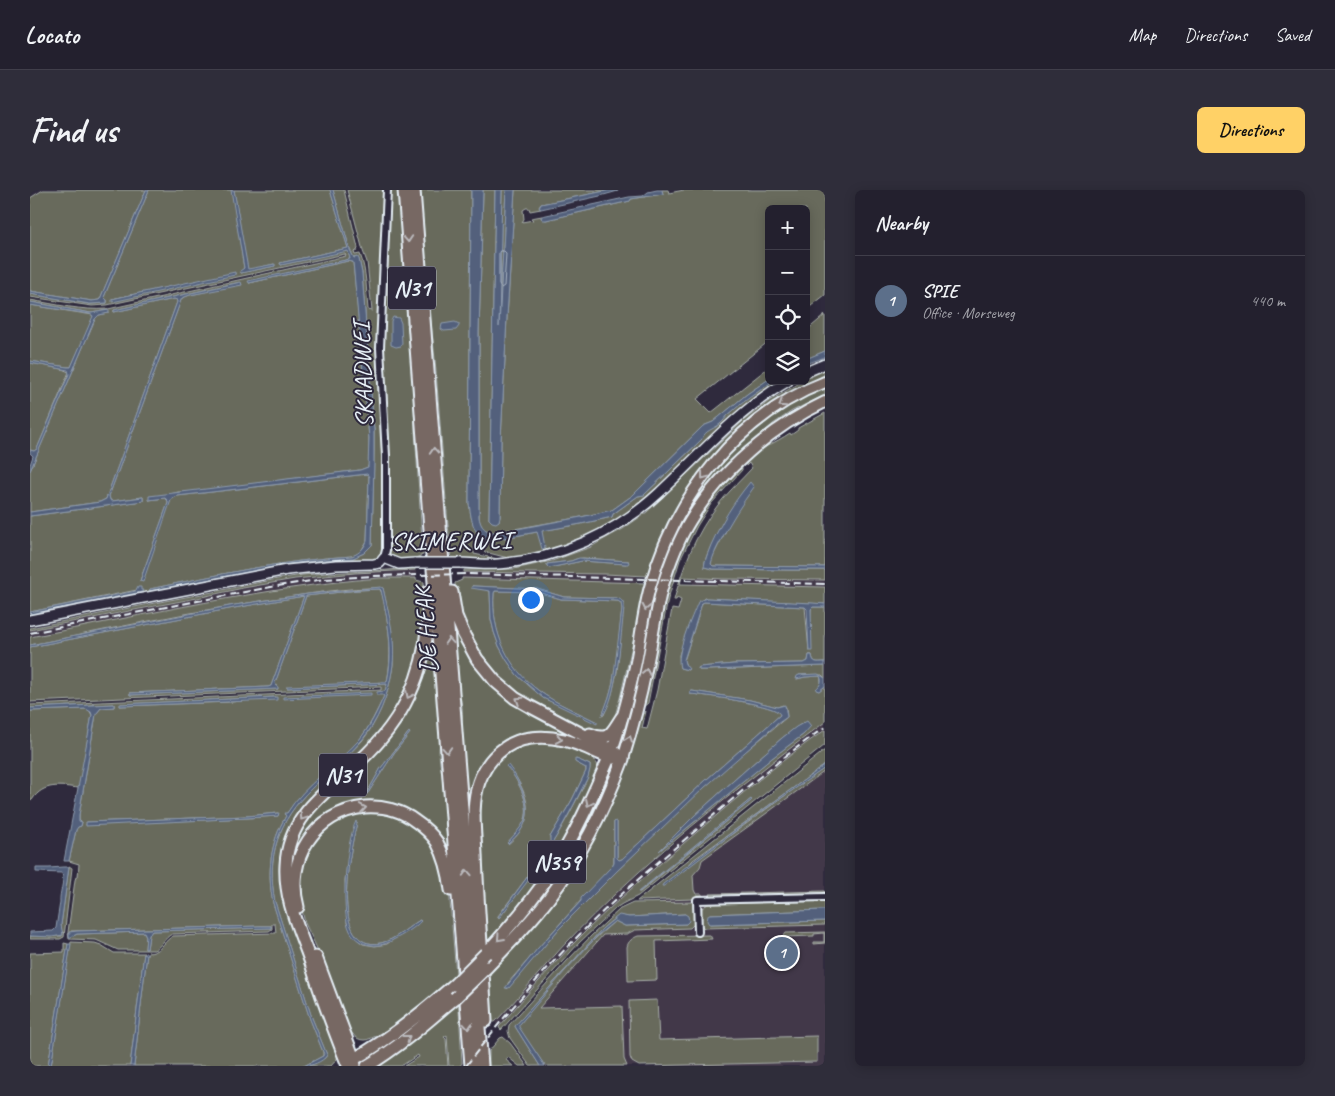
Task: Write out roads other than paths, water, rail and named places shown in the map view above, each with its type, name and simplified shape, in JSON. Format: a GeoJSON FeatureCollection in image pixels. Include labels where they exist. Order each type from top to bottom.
{"type":"FeatureCollection","features":[{"type":"Feature","properties":{"kind":"highway","name":"DE HEAK"},"geometry":{"type":"LineString","coordinates":[[404,190],[482,1066]]}},
{"type":"Feature","properties":{"kind":"highway","name":"DE HEAK"},"geometry":{"type":"LineString","coordinates":[[414,190],[471,1066]]}},
{"type":"Feature","properties":{"kind":"highway","name":"N31"},"geometry":{"type":"LineString","coordinates":[[433,500],[445,528],[456,616],[477,659],[495,681],[515,698],[610,754]]}},
{"type":"Feature","properties":{"kind":"highway","name":"N31"},"geometry":{"type":"LineString","coordinates":[[349,1064],[313,974],[289,902],[286,864],[291,839],[302,818],[321,795],[368,754],[398,717],[415,683],[422,664],[428,630],[424,521],[433,500]]}},
{"type":"Feature","properties":{"kind":"highway","name":"N31"},"geometry":{"type":"LineString","coordinates":[[567,727],[602,738],[609,735],[622,717]]}},
{"type":"Feature","properties":{"kind":"highway"},"geometry":{"type":"LineString","coordinates":[[487,1066],[474,823],[478,783],[485,768],[498,753],[511,743],[526,739],[547,737],[562,739],[623,759]]}},
{"type":"Feature","properties":{"kind":"highway","name":"N359"},"geometry":{"type":"LineString","coordinates":[[349,1064],[417,1016],[454,985],[518,917],[552,871],[581,820],[610,754]]}},
{"type":"Feature","properties":{"kind":"highway","name":"N359"},"geometry":{"type":"LineString","coordinates":[[367,1066],[419,1029],[455,998],[488,967],[526,926],[549,898],[578,854],[607,797],[623,759]]}},
{"type":"Feature","properties":{"kind":"highway","name":"N31"},"geometry":{"type":"LineString","coordinates":[[349,1064],[341,1023],[298,910],[295,888],[297,863],[302,851],[308,840],[333,816],[346,811],[374,806],[400,812],[411,817],[428,831],[436,842],[446,866],[451,888],[457,958],[464,974]]}},
{"type":"Feature","properties":{"kind":"highway","name":"N31"},"geometry":{"type":"LineString","coordinates":[[341,1023],[352,1041],[359,1045],[365,1045],[381,1036],[393,1034]]}},
{"type":"Feature","properties":{"kind":"main road"},"geometry":{"type":"LineString","coordinates":[[622,717],[636,663],[649,589],[657,562],[690,494],[722,454],[752,425],[791,398],[825,382]]}},
{"type":"Feature","properties":{"kind":"main road","name":"N359"},"geometry":{"type":"LineString","coordinates":[[623,759],[646,672],[662,588],[675,551],[690,522],[702,502],[753,448],[792,419],[825,402]]}},
{"type":"Feature","properties":{"kind":"main road","name":"N359"},"geometry":{"type":"LineString","coordinates":[[610,754],[622,717]]}},
{"type":"Feature","properties":{"kind":"street","name":"SKAADWEI"},"geometry":{"type":"LineString","coordinates":[[384,558],[386,550],[386,456],[380,348],[387,190]]}},
{"type":"Feature","properties":{"kind":"street"},"geometry":{"type":"LineString","coordinates":[[810,370],[825,364]]}},
{"type":"Feature","properties":{"kind":"street","name":"SKIMERWEI"},"geometry":{"type":"LineString","coordinates":[[30,620],[287,570],[336,565],[377,564],[384,558],[399,564],[497,564],[538,558],[575,546],[602,534],[634,513],[658,493],[746,409],[782,385]]}},
{"type":"Feature","properties":{"kind":"street"},"geometry":{"type":"LineString","coordinates":[[698,932],[697,900],[825,897]]}},
{"type":"Feature","properties":{"kind":"water"},"geometry":{"type":"Polygon","coordinates":[[[146,190],[149,190],[104,297],[107,303],[90,304],[30,294],[30,291],[92,301],[99,300],[146,190]]]}},
{"type":"Feature","properties":{"kind":"water"},"geometry":{"type":"Polygon","coordinates":[[[231,190],[234,190],[248,269],[275,264],[275,266],[241,273],[240,271],[244,268],[231,190]]]}},
{"type":"Feature","properties":{"kind":"water"},"geometry":{"type":"Polygon","coordinates":[[[330,190],[333,190],[350,250],[354,258],[358,257],[362,273],[374,430],[372,545],[364,553],[353,558],[289,564],[149,591],[150,589],[200,578],[251,569],[301,561],[352,556],[365,546],[367,541],[369,477],[367,474],[177,496],[171,500],[143,582],[140,581],[168,503],[165,498],[149,500],[149,496],[360,470],[368,467],[369,438],[353,262],[348,261],[249,283],[248,281],[350,259],[348,251],[281,265],[280,263],[348,248],[330,190]]]}},
{"type":"Feature","properties":{"kind":"water"},"geometry":{"type":"Polygon","coordinates":[[[471,190],[483,190],[479,333],[479,517],[481,525],[486,530],[501,532],[612,510],[633,495],[703,426],[713,422],[765,382],[765,385],[768,385],[707,432],[644,495],[638,496],[613,514],[612,517],[542,531],[544,549],[542,549],[537,532],[487,541],[482,538],[475,530],[469,503],[471,190]]]}},
{"type":"Feature","properties":{"kind":"water"},"geometry":{"type":"Polygon","coordinates":[[[495,190],[502,190],[499,327],[506,190],[515,190],[501,440],[500,517],[496,523],[489,519],[495,190]]]}},
{"type":"Feature","properties":{"kind":"water"},"geometry":{"type":"Polygon","coordinates":[[[610,190],[618,191],[539,208],[541,204],[610,190]]]}},
{"type":"Feature","properties":{"kind":"water"},"geometry":{"type":"Polygon","coordinates":[[[662,190],[663,194],[631,199],[630,201],[546,220],[541,218],[542,216],[629,197],[643,196],[648,192],[662,190]]]}},
{"type":"Feature","properties":{"kind":"water"},"geometry":{"type":"Polygon","coordinates":[[[235,272],[235,275],[112,302],[112,299],[235,272]]]}},
{"type":"Feature","properties":{"kind":"water"},"geometry":{"type":"Polygon","coordinates":[[[241,282],[242,285],[190,295],[181,300],[109,496],[112,501],[143,497],[143,501],[30,516],[30,512],[100,502],[106,499],[177,300],[174,299],[114,312],[114,310],[241,282]]]}},
{"type":"Feature","properties":{"kind":"water"},"geometry":{"type":"Polygon","coordinates":[[[30,302],[91,313],[109,310],[109,313],[99,315],[95,319],[30,471],[33,456],[30,450],[34,451],[37,449],[69,374],[68,370],[30,363],[30,361],[71,367],[93,316],[30,305],[30,302]]]}},
{"type":"Feature","properties":{"kind":"water"},"geometry":{"type":"Polygon","coordinates":[[[393,317],[399,318],[401,323],[402,344],[396,347],[391,345],[391,321],[393,317]]]}},
{"type":"Feature","properties":{"kind":"water"},"geometry":{"type":"Polygon","coordinates":[[[455,322],[459,324],[456,330],[444,331],[441,329],[442,324],[455,322]]]}},
{"type":"Feature","properties":{"kind":"water"},"geometry":{"type":"Polygon","coordinates":[[[825,351],[825,357],[810,363],[810,357],[825,351]]]}},
{"type":"Feature","properties":{"kind":"water"},"geometry":{"type":"Polygon","coordinates":[[[750,482],[754,487],[728,528],[711,564],[713,566],[825,567],[825,570],[713,569],[704,567],[719,528],[750,482]]]}},
{"type":"Feature","properties":{"kind":"water"},"geometry":{"type":"Polygon","coordinates":[[[579,558],[629,562],[626,564],[582,561],[549,568],[547,566],[547,564],[579,558]]]}},
{"type":"Feature","properties":{"kind":"water"},"geometry":{"type":"Polygon","coordinates":[[[472,586],[537,589],[564,597],[617,598],[623,603],[620,649],[615,682],[607,708],[602,716],[613,682],[622,609],[621,603],[618,601],[561,599],[538,592],[495,591],[494,593],[495,622],[499,635],[510,660],[518,671],[528,682],[546,696],[597,722],[597,724],[543,698],[517,675],[499,646],[494,632],[491,619],[490,591],[471,588],[472,586]]]}},
{"type":"Feature","properties":{"kind":"water"},"geometry":{"type":"Polygon","coordinates":[[[138,587],[141,587],[142,592],[30,614],[30,612],[136,591],[138,587]]]}},
{"type":"Feature","properties":{"kind":"water"},"geometry":{"type":"Polygon","coordinates":[[[381,587],[383,588],[390,619],[394,650],[390,680],[382,708],[362,740],[300,800],[283,826],[277,840],[274,855],[272,870],[275,902],[312,1018],[327,1055],[317,1063],[304,1066],[324,1054],[310,1019],[273,903],[270,869],[273,847],[286,816],[284,813],[287,813],[303,793],[359,740],[370,725],[384,696],[377,695],[377,692],[385,691],[387,684],[287,688],[287,686],[387,682],[390,647],[381,590],[358,590],[306,596],[275,683],[278,689],[130,695],[130,693],[271,686],[304,596],[30,647],[30,645],[235,605],[308,594],[381,587]]]}},
{"type":"Feature","properties":{"kind":"water"},"geometry":{"type":"Polygon","coordinates":[[[707,598],[813,603],[825,604],[825,607],[813,607],[811,609],[812,651],[809,651],[807,609],[805,607],[704,602],[702,603],[684,660],[689,669],[680,668],[680,653],[688,626],[698,602],[707,598]]]}},
{"type":"Feature","properties":{"kind":"water"},"geometry":{"type":"Polygon","coordinates":[[[809,655],[812,655],[813,660],[816,662],[825,662],[825,666],[707,670],[699,670],[698,668],[734,664],[804,663],[808,661],[809,655]]]}},
{"type":"Feature","properties":{"kind":"water"},"geometry":{"type":"Polygon","coordinates":[[[818,674],[825,678],[825,686],[819,691],[816,689],[821,682],[820,676],[796,679],[799,675],[818,674]]]}},
{"type":"Feature","properties":{"kind":"water"},"geometry":{"type":"Polygon","coordinates":[[[692,691],[750,700],[777,707],[785,705],[787,717],[704,788],[617,871],[558,930],[509,988],[505,988],[581,901],[581,898],[612,866],[614,862],[614,822],[617,822],[617,858],[619,860],[780,715],[772,709],[762,706],[736,700],[690,694],[692,691]]]}},
{"type":"Feature","properties":{"kind":"water"},"geometry":{"type":"Polygon","coordinates":[[[371,693],[371,695],[283,699],[283,697],[371,693]]]}},
{"type":"Feature","properties":{"kind":"water"},"geometry":{"type":"Polygon","coordinates":[[[277,697],[277,700],[120,706],[120,704],[277,697]]]}},
{"type":"Feature","properties":{"kind":"water"},"geometry":{"type":"Polygon","coordinates":[[[114,704],[114,707],[101,708],[96,714],[79,815],[79,821],[82,822],[81,826],[76,830],[69,861],[64,861],[92,715],[86,709],[30,711],[30,708],[114,704]]]}},
{"type":"Feature","properties":{"kind":"water"},"geometry":{"type":"Polygon","coordinates":[[[807,721],[811,726],[804,734],[659,851],[694,816],[782,738],[807,721]]]}},
{"type":"Feature","properties":{"kind":"water"},"geometry":{"type":"Polygon","coordinates":[[[409,732],[368,793],[365,794],[381,768],[409,732]]]}},
{"type":"Feature","properties":{"kind":"water"},"geometry":{"type":"Polygon","coordinates":[[[575,759],[590,765],[588,777],[556,837],[527,882],[500,917],[498,917],[550,842],[550,837],[572,800],[586,771],[586,768],[575,762],[575,759]]]}},
{"type":"Feature","properties":{"kind":"water"},"geometry":{"type":"Polygon","coordinates":[[[508,765],[522,789],[527,806],[527,813],[524,825],[508,844],[525,820],[526,806],[522,791],[506,766],[508,765]]]}},
{"type":"Feature","properties":{"kind":"water"},"geometry":{"type":"Polygon","coordinates":[[[825,765],[825,768],[754,817],[662,886],[735,830],[825,765]]]}},
{"type":"Feature","properties":{"kind":"water"},"geometry":{"type":"Polygon","coordinates":[[[751,799],[752,800],[638,892],[751,799]]]}},
{"type":"Feature","properties":{"kind":"water"},"geometry":{"type":"Polygon","coordinates":[[[279,813],[278,816],[86,826],[86,822],[247,816],[279,813]]]}},
{"type":"Feature","properties":{"kind":"water"},"geometry":{"type":"Polygon","coordinates":[[[356,821],[350,854],[346,896],[348,916],[354,932],[364,942],[381,943],[421,921],[405,934],[383,944],[371,945],[359,941],[350,931],[347,921],[345,893],[347,860],[352,831],[356,821]]]}},
{"type":"Feature","properties":{"kind":"water"},"geometry":{"type":"Polygon","coordinates":[[[69,867],[61,925],[63,935],[52,937],[30,936],[30,932],[53,931],[56,928],[63,880],[62,873],[36,872],[36,868],[69,867]]]}},
{"type":"Feature","properties":{"kind":"water"},"geometry":{"type":"Polygon","coordinates":[[[825,910],[825,921],[709,924],[707,921],[709,914],[825,910]]]}},
{"type":"Feature","properties":{"kind":"water"},"geometry":{"type":"Polygon","coordinates":[[[685,914],[688,916],[689,921],[686,924],[625,926],[615,921],[599,934],[519,1025],[545,1066],[540,1066],[515,1026],[602,929],[619,915],[629,917],[685,914]]]}},
{"type":"Feature","properties":{"kind":"water"},"geometry":{"type":"Polygon","coordinates":[[[271,926],[271,928],[152,931],[149,935],[147,949],[145,949],[146,936],[144,932],[77,934],[69,938],[69,932],[77,931],[271,926]]]}},
{"type":"Feature","properties":{"kind":"water"},"geometry":{"type":"Polygon","coordinates":[[[68,944],[71,944],[51,1066],[48,1066],[68,944]]]}},
{"type":"Feature","properties":{"kind":"water"},"geometry":{"type":"Polygon","coordinates":[[[144,953],[147,953],[134,1066],[130,1066],[144,953]]]}},
{"type":"Feature","properties":{"kind":"railway"},"geometry":{"type":"LineString","coordinates":[[30,633],[271,587],[325,579],[371,576],[467,574],[825,584]]}},
{"type":"Feature","properties":{"kind":"railway"},"geometry":{"type":"LineString","coordinates":[[466,1066],[523,996],[598,916],[775,764],[825,727]]}},
{"type":"Feature","properties":{"kind":"place","name":"SPIE"},"geometry":{"type":"Point","coordinates":[782,953]}}]}
